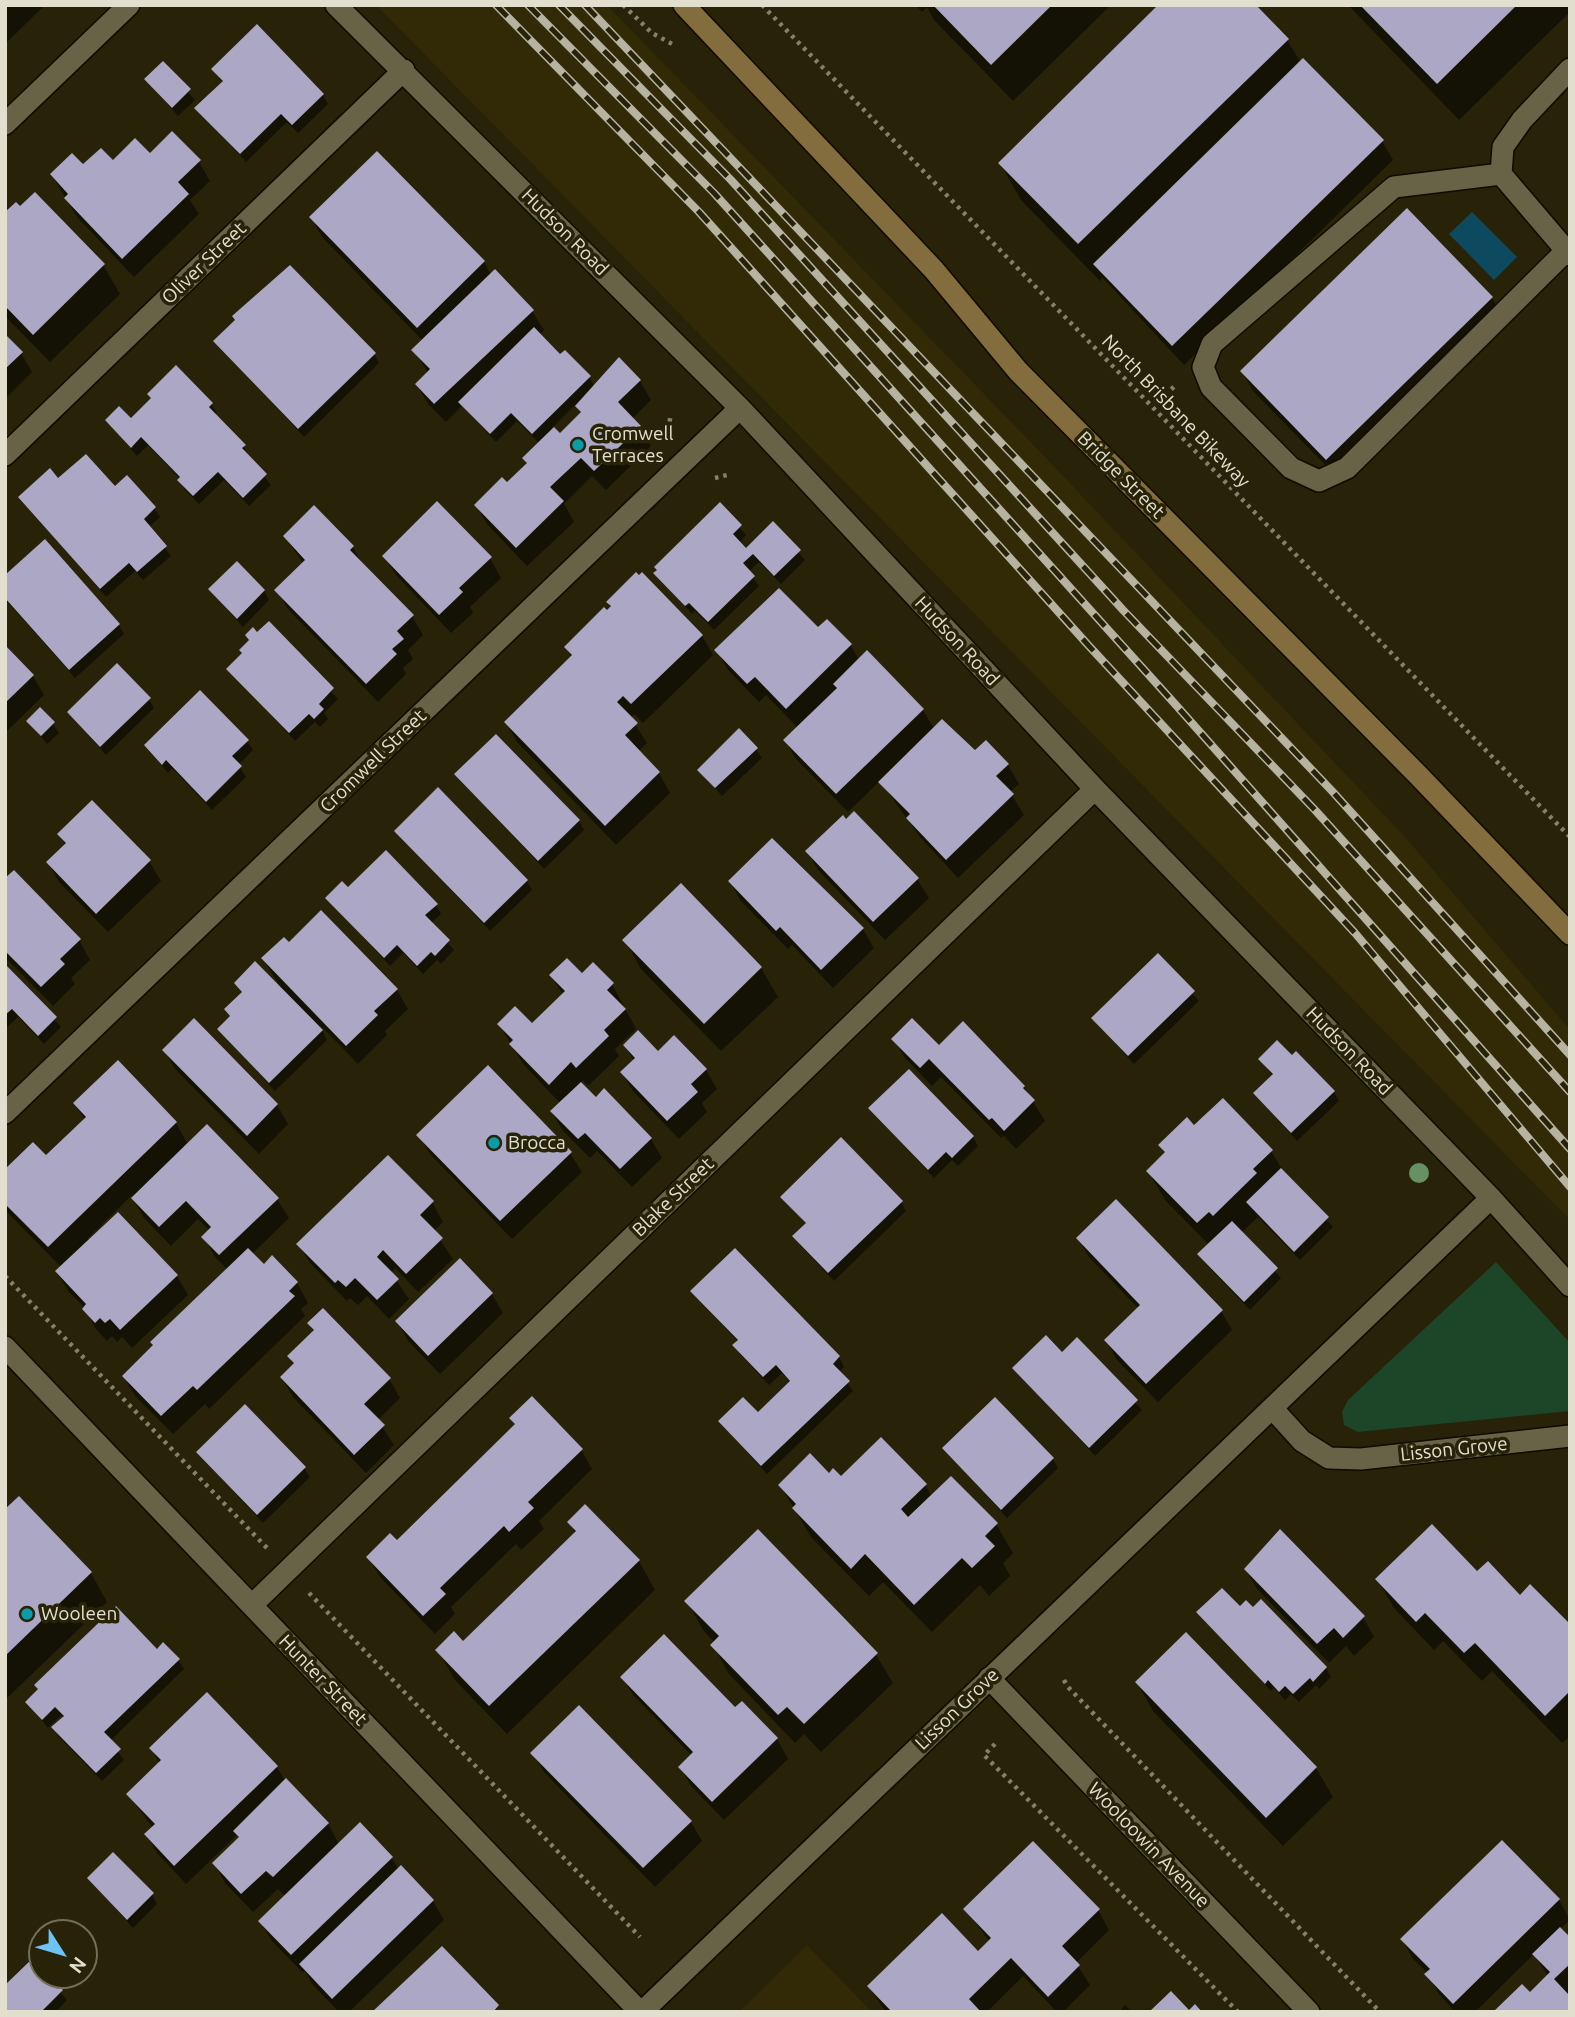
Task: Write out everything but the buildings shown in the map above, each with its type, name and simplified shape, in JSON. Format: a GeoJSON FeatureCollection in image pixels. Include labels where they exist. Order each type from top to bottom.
{"type":"FeatureCollection","features":[{"type":"Feature","properties":{"kind":"main road","name":"Bridge Street"},"geometry":{"type":"LineString","coordinates":[[684,5],[934,270],[1018,371],[1419,776],[1570,934]]}},
{"type":"Feature","properties":{"kind":"street"},"geometry":{"type":"LineString","coordinates":[[5,124],[129,5]]}},
{"type":"Feature","properties":{"kind":"street","name":"Hudson Road"},"geometry":{"type":"LineString","coordinates":[[336,5],[740,408],[1096,789],[1492,1198],[1570,1286]]}},
{"type":"Feature","properties":{"kind":"street"},"geometry":{"type":"LineString","coordinates":[[1501,174],[1394,187],[1212,344],[1203,367],[1211,387],[1291,468],[1319,481],[1347,468],[1568,253],[1501,174],[1503,147],[1522,120],[1570,69]]}},
{"type":"Feature","properties":{"kind":"street","name":"Oliver Street"},"geometry":{"type":"LineString","coordinates":[[5,455],[404,70]]}},
{"type":"Feature","properties":{"kind":"street","name":"Cromwell Street"},"geometry":{"type":"LineString","coordinates":[[5,1113],[740,408]]}},
{"type":"Feature","properties":{"kind":"street","name":"Blake Street"},"geometry":{"type":"LineString","coordinates":[[251,1605],[1096,789]]}},
{"type":"Feature","properties":{"kind":"street","name":"Lisson Grove"},"geometry":{"type":"LineString","coordinates":[[641,2012],[1492,1198]]}},
{"type":"Feature","properties":{"kind":"street","name":"Hunter Street"},"geometry":{"type":"LineString","coordinates":[[5,1347],[641,2012]]}},
{"type":"Feature","properties":{"kind":"street","name":"Lisson Grove"},"geometry":{"type":"LineString","coordinates":[[1272,1409],[1302,1441],[1329,1458],[1361,1459],[1570,1436]]}},
{"type":"Feature","properties":{"kind":"street","name":"Wooloowin Avenue"},"geometry":{"type":"LineString","coordinates":[[989,1678],[1309,2012]]}},
{"type":"Feature","properties":{"kind":"path"},"geometry":{"type":"LineString","coordinates":[[623,5],[652,33],[686,51]]}},
{"type":"Feature","properties":{"kind":"path","name":"North Brisbane Bikeway"},"geometry":{"type":"LineString","coordinates":[[762,5],[1570,837]]}},
{"type":"Feature","properties":{"kind":"path"},"geometry":{"type":"LineString","coordinates":[[5,1276],[273,1555]]}},
{"type":"Feature","properties":{"kind":"path"},"geometry":{"type":"LineString","coordinates":[[302,1585],[640,1937]]}},
{"type":"Feature","properties":{"kind":"path"},"geometry":{"type":"LineString","coordinates":[[1064,1679],[1067,1686],[1380,2012]]}},
{"type":"Feature","properties":{"kind":"path"},"geometry":{"type":"LineString","coordinates":[[995,1744],[984,1755],[1238,2012]]}},
{"type":"Feature","properties":{"kind":"shaded area"},"geometry":{"type":"Polygon","coordinates":[[[376,5],[607,5],[1048,460],[1405,837],[1570,1030],[1570,1220],[376,5]]]}},
{"type":"Feature","properties":{"kind":"shaded area"},"geometry":{"type":"Polygon","coordinates":[[[807,1945],[872,2012],[739,2012],[807,1945]]]}},
{"type":"Feature","properties":{"kind":"green space"},"geometry":{"type":"Polygon","coordinates":[[[1496,1262],[1570,1343],[1570,1411],[1358,1432],[1344,1425],[1342,1412],[1348,1400],[1496,1262]]]}},
{"type":"Feature","properties":{"kind":"water"},"geometry":{"type":"Polygon","coordinates":[[[1472,212],[1517,257],[1494,280],[1449,234],[1472,212]]]}},
{"type":"Feature","properties":{"kind":"railway"},"geometry":{"type":"LineString","coordinates":[[496,5],[699,212],[1089,646],[1355,933],[1570,1187]]}},
{"type":"Feature","properties":{"kind":"railway"},"geometry":{"type":"LineString","coordinates":[[528,5],[714,193],[1175,704],[1570,1149]]}},
{"type":"Feature","properties":{"kind":"railway"},"geometry":{"type":"LineString","coordinates":[[559,5],[731,180],[1123,610],[1315,810],[1570,1092]]}},
{"type":"Feature","properties":{"kind":"railway"},"geometry":{"type":"LineString","coordinates":[[585,5],[1332,791],[1570,1055]]}},
{"type":"Feature","properties":{"kind":"place","name":"Cromwell Terraces"},"geometry":{"type":"Point","coordinates":[578,445]}},
{"type":"Feature","properties":{"kind":"place","name":"Brocca"},"geometry":{"type":"Point","coordinates":[494,1143]}},
{"type":"Feature","properties":{"kind":"place","name":"Wooleen"},"geometry":{"type":"Point","coordinates":[27,1614]}}]}
